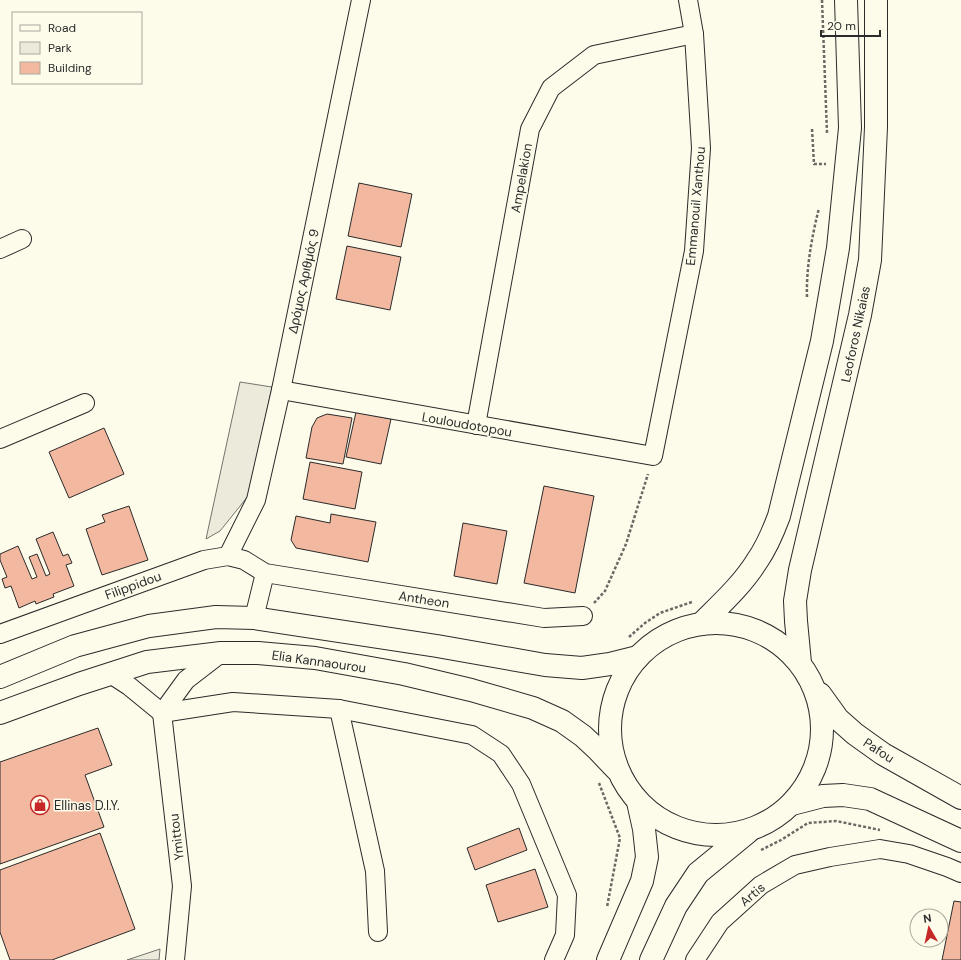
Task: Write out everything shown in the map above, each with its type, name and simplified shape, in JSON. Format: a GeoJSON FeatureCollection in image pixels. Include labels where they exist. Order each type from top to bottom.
{"type":"FeatureCollection","features":[{"type":"Feature","properties":{"kind":"main road"},"geometry":{"type":"LineString","coordinates":[[701,624],[740,584],[757,562],[770,540],[779,516],[822,341],[838,248],[850,128],[846,0]]}},
{"type":"Feature","properties":{"kind":"main road","name":"Leoforos Nikaias"},"geometry":{"type":"LineString","coordinates":[[800,663],[796,621],[796,601],[800,570],[860,315],[870,260],[876,127],[876,0]]}},
{"type":"Feature","properties":{"kind":"main road"},"geometry":{"type":"LineString","coordinates":[[0,677],[75,646],[149,626],[216,617],[254,618],[437,646],[545,665],[582,668],[610,664],[638,657]]}},
{"type":"Feature","properties":{"kind":"main road"},"geometry":{"type":"LineString","coordinates":[[651,960],[676,906],[698,873],[752,829],[773,818],[792,804],[808,784],[818,760],[823,735],[821,709],[813,685],[800,663],[780,644],[756,630],[729,623],[701,624],[683,628],[667,635],[651,645],[638,657],[616,692],[609,733],[612,753],[624,784],[638,802],[662,821],[691,832],[722,835],[752,829]]}},
{"type":"Feature","properties":{"kind":"main road","name":"Elia Kannaourou"},"geometry":{"type":"LineString","coordinates":[[0,713],[109,673],[148,662],[221,653],[258,653],[315,658],[404,674],[472,690],[533,708],[562,721],[583,736],[619,773]]}},
{"type":"Feature","properties":{"kind":"main road","name":"Pafou"},"geometry":{"type":"LineString","coordinates":[[813,685],[838,719],[855,734],[883,754],[961,798]]}},
{"type":"Feature","properties":{"kind":"main road"},"geometry":{"type":"LineString","coordinates":[[792,804],[823,796],[843,794],[870,799],[961,841]]}},
{"type":"Feature","properties":{"kind":"main road"},"geometry":{"type":"LineString","coordinates":[[608,960],[642,881],[646,863],[647,857],[638,802]]}},
{"type":"Feature","properties":{"kind":"street","name":"Δρόμος Αριθμός 9"},"geometry":{"type":"LineString","coordinates":[[228,556],[256,500],[281,390],[361,0]]}},
{"type":"Feature","properties":{"kind":"street","name":"Emmanouil Xanthou"},"geometry":{"type":"LineString","coordinates":[[653,456],[694,252],[701,148],[694,34],[688,0]]}},
{"type":"Feature","properties":{"kind":"street","name":"Ampelakion"},"geometry":{"type":"LineString","coordinates":[[476,425],[530,129],[551,88],[594,55],[694,34]]}},
{"type":"Feature","properties":{"kind":"street"},"geometry":{"type":"LineString","coordinates":[[0,249],[22,240]]}},
{"type":"Feature","properties":{"kind":"street","name":"Louloudotopou"},"geometry":{"type":"LineString","coordinates":[[281,390],[653,456]]}},
{"type":"Feature","properties":{"kind":"street"},"geometry":{"type":"LineString","coordinates":[[0,439],[85,403]]}},
{"type":"Feature","properties":{"kind":"street","name":"Filippidou"},"geometry":{"type":"LineString","coordinates":[[0,634],[204,560],[228,556],[244,560],[265,573]]}},
{"type":"Feature","properties":{"kind":"street"},"geometry":{"type":"LineString","coordinates":[[254,618],[265,573]]}},
{"type":"Feature","properties":{"kind":"street","name":"Antheon"},"geometry":{"type":"LineString","coordinates":[[265,573],[544,618],[583,616]]}},
{"type":"Feature","properties":{"kind":"street"},"geometry":{"type":"LineString","coordinates":[[162,713],[186,680],[221,653]]}},
{"type":"Feature","properties":{"kind":"street"},"geometry":{"type":"LineString","coordinates":[[109,673],[129,686],[162,713],[233,702],[339,709],[472,735],[501,754],[521,784],[567,895],[564,935],[554,960]]}},
{"type":"Feature","properties":{"kind":"street"},"geometry":{"type":"LineString","coordinates":[[339,709],[375,871],[378,932]]}},
{"type":"Feature","properties":{"kind":"street","name":"Ymittou"},"geometry":{"type":"LineString","coordinates":[[162,713],[182,886],[175,960]]}},
{"type":"Feature","properties":{"kind":"street","name":"Artis"},"geometry":{"type":"LineString","coordinates":[[694,960],[720,922],[762,885],[795,865],[830,857],[880,849],[909,854],[961,873]]}},
{"type":"Feature","properties":{"kind":"path"},"geometry":{"type":"LineString","coordinates":[[822,0],[827,135]]}},
{"type":"Feature","properties":{"kind":"path"},"geometry":{"type":"LineString","coordinates":[[812,129],[814,164],[827,164]]}},
{"type":"Feature","properties":{"kind":"path"},"geometry":{"type":"LineString","coordinates":[[827,157],[827,170]]}},
{"type":"Feature","properties":{"kind":"path"},"geometry":{"type":"LineString","coordinates":[[807,303],[806,281],[815,226],[821,203]]}},
{"type":"Feature","properties":{"kind":"path"},"geometry":{"type":"LineString","coordinates":[[583,616],[605,591],[626,544],[653,456]]}},
{"type":"Feature","properties":{"kind":"path"},"geometry":{"type":"LineString","coordinates":[[628,638],[645,623],[660,613],[699,600]]}},
{"type":"Feature","properties":{"kind":"green space"},"geometry":{"type":"Polygon","coordinates":[[[240,382],[272,387],[249,495],[220,531],[206,539],[240,382]]]}},
{"type":"Feature","properties":{"kind":"shaded area"},"geometry":{"type":"Polygon","coordinates":[[[160,949],[159,960],[127,960],[160,949]]]}},
{"type":"Feature","properties":{"kind":"building"},"geometry":{"type":"Polygon","coordinates":[[[359,183],[412,194],[401,247],[348,236],[359,183]]]}},
{"type":"Feature","properties":{"kind":"building"},"geometry":{"type":"Polygon","coordinates":[[[347,246],[401,257],[390,310],[336,299],[347,246]]]}},
{"type":"Feature","properties":{"kind":"building"},"geometry":{"type":"Polygon","coordinates":[[[356,412],[391,419],[381,464],[346,457],[356,412]]]}},
{"type":"Feature","properties":{"kind":"building"},"geometry":{"type":"Polygon","coordinates":[[[327,414],[352,418],[343,464],[306,458],[312,427],[317,418],[327,414]]]}},
{"type":"Feature","properties":{"kind":"building"},"geometry":{"type":"Polygon","coordinates":[[[104,428],[124,474],[69,498],[49,452],[104,428]]]}},
{"type":"Feature","properties":{"kind":"building"},"geometry":{"type":"Polygon","coordinates":[[[310,462],[362,472],[355,509],[303,499],[310,462]]]}},
{"type":"Feature","properties":{"kind":"building"},"geometry":{"type":"Polygon","coordinates":[[[544,486],[594,496],[575,593],[524,583],[544,486]]]}},
{"type":"Feature","properties":{"kind":"building"},"geometry":{"type":"Polygon","coordinates":[[[129,506],[148,560],[102,575],[86,529],[105,522],[102,515],[129,506]]]}},
{"type":"Feature","properties":{"kind":"building"},"geometry":{"type":"Polygon","coordinates":[[[331,514],[376,522],[368,562],[296,548],[291,540],[296,516],[330,523],[331,514]]]}},
{"type":"Feature","properties":{"kind":"building"},"geometry":{"type":"Polygon","coordinates":[[[463,523],[507,531],[497,584],[454,576],[463,523]]]}},
{"type":"Feature","properties":{"kind":"building"},"geometry":{"type":"Polygon","coordinates":[[[53,532],[63,556],[68,554],[72,563],[66,565],[74,586],[53,594],[54,597],[36,604],[35,601],[19,608],[11,586],[5,588],[2,579],[7,577],[0,560],[0,554],[18,546],[32,579],[37,577],[29,557],[37,554],[46,576],[50,574],[36,539],[53,532]]]}},
{"type":"Feature","properties":{"kind":"building"},"geometry":{"type":"Polygon","coordinates":[[[98,728],[112,765],[85,775],[104,827],[0,864],[0,762],[98,728]]]}},
{"type":"Feature","properties":{"kind":"building"},"geometry":{"type":"Polygon","coordinates":[[[519,828],[527,850],[475,870],[467,848],[519,828]]]}},
{"type":"Feature","properties":{"kind":"building"},"geometry":{"type":"Polygon","coordinates":[[[100,833],[135,929],[52,960],[10,960],[0,932],[0,870],[100,833]]]}},
{"type":"Feature","properties":{"kind":"building"},"geometry":{"type":"Polygon","coordinates":[[[535,869],[548,907],[498,922],[486,885],[535,869]]]}},
{"type":"Feature","properties":{"kind":"building"},"geometry":{"type":"Polygon","coordinates":[[[954,901],[961,902],[961,960],[942,960],[944,948],[949,948],[949,926],[954,901]]]}},
{"type":"Feature","properties":{"kind":"place","name":"Ellinas D.I.Y."},"geometry":{"type":"Point","coordinates":[40,805]}}]}
